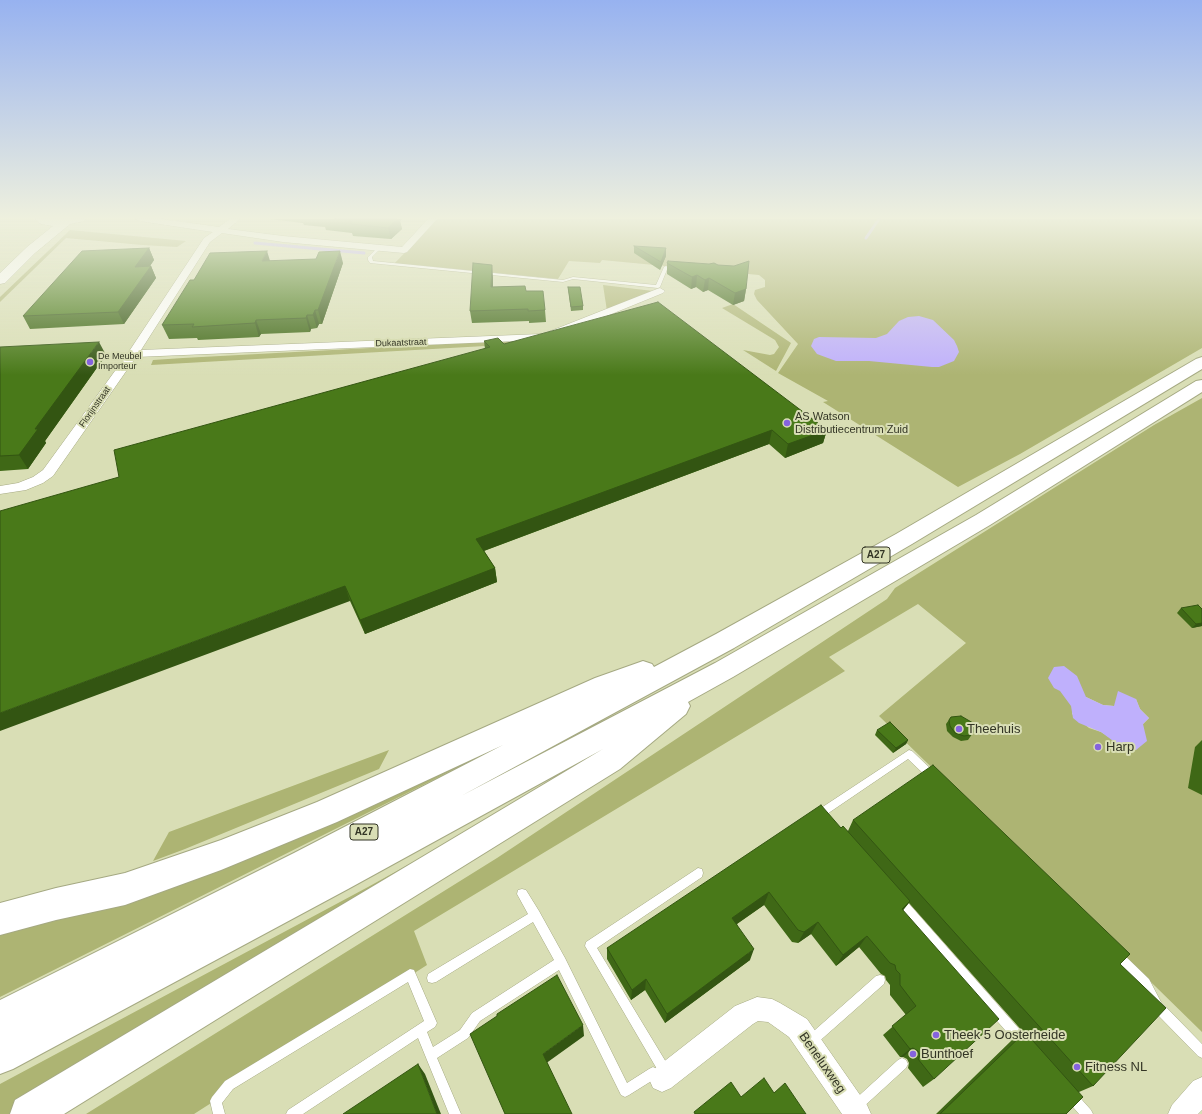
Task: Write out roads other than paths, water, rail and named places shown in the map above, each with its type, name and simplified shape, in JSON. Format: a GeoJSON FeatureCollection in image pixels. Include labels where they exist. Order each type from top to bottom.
{"type":"FeatureCollection","features":[{"type":"Feature","properties":{"kind":"highway","name":"A27"},"geometry":{"type":"LineString","coordinates":[[0,1056],[337,878],[724,655],[904,539],[1202,362]]}},
{"type":"Feature","properties":{"kind":"highway","name":"A27"},"geometry":{"type":"LineString","coordinates":[[0,1019],[305,864],[724,655],[976,524],[1202,385]]}},
{"type":"Feature","properties":{"kind":"highway","name":"A27"},"geometry":{"type":"LineString","coordinates":[[0,919],[56,904],[125,889],[221,855],[327,812],[604,686],[724,655]]}},
{"type":"Feature","properties":{"kind":"highway","name":"A27"},"geometry":{"type":"LineString","coordinates":[[28,1114],[610,760],[724,655]]}},
{"type":"Feature","properties":{"kind":"main road"},"geometry":{"type":"LineString","coordinates":[[0,280],[9,271]]}},
{"type":"Feature","properties":{"kind":"street","name":"Florijnstraat"},"geometry":{"type":"LineString","coordinates":[[0,490],[21,487],[38,480],[48,473],[133,354],[187,271]]}},
{"type":"Feature","properties":{"kind":"street","name":"Dukaatstraat"},"geometry":{"type":"LineString","coordinates":[[133,354],[542,337],[551,335],[660,291]]}},
{"type":"Feature","properties":{"kind":"street","name":"Beneluxweg"},"geometry":{"type":"LineString","coordinates":[[665,1077],[744,1015],[757,1009],[772,1011],[798,1028],[856,1111]]}},
{"type":"Feature","properties":{"kind":"street"},"geometry":{"type":"LineString","coordinates":[[1181,1114],[1202,1090]]}},
{"type":"Feature","properties":{"kind":"lane"},"geometry":{"type":"LineString","coordinates":[[462,271],[563,281],[573,278],[658,287],[664,271]]}},
{"type":"Feature","properties":{"kind":"lane"},"geometry":{"type":"LineString","coordinates":[[831,825],[821,813],[908,754],[937,781]]}},
{"type":"Feature","properties":{"kind":"lane"},"geometry":{"type":"LineString","coordinates":[[665,1077],[590,946],[698,873]]}},
{"type":"Feature","properties":{"kind":"lane"},"geometry":{"type":"LineString","coordinates":[[522,894],[561,962],[625,1090],[653,1073],[665,1077]]}},
{"type":"Feature","properties":{"kind":"lane"},"geometry":{"type":"LineString","coordinates":[[894,896],[1029,1049]]}},
{"type":"Feature","properties":{"kind":"lane"},"geometry":{"type":"LineString","coordinates":[[432,978],[534,915]]}},
{"type":"Feature","properties":{"kind":"lane"},"geometry":{"type":"LineString","coordinates":[[1106,945],[1146,983],[1157,1006],[1202,1052]]}},
{"type":"Feature","properties":{"kind":"lane"},"geometry":{"type":"LineString","coordinates":[[431,1055],[464,1034],[476,1017],[561,962]]}},
{"type":"Feature","properties":{"kind":"lane"},"geometry":{"type":"LineString","coordinates":[[219,1114],[216,1101],[229,1085],[410,974],[431,1023],[292,1114]]}},
{"type":"Feature","properties":{"kind":"lane"},"geometry":{"type":"LineString","coordinates":[[808,1043],[880,980]]}},
{"type":"Feature","properties":{"kind":"lane"},"geometry":{"type":"LineString","coordinates":[[420,1030],[455,1114]]}},
{"type":"Feature","properties":{"kind":"lane"},"geometry":{"type":"LineString","coordinates":[[856,1111],[902,1064]]}},
{"type":"Feature","properties":{"kind":"lane"},"geometry":{"type":"LineString","coordinates":[[1066,1090],[1087,1114]]}},
{"type":"Feature","properties":{"kind":"place","name":"De Meubel Importeur"},"geometry":{"type":"Point","coordinates":[90,362]}},
{"type":"Feature","properties":{"kind":"place","name":"AS Watson Distributiecentrum Zuid"},"geometry":{"type":"Point","coordinates":[787,423]}},
{"type":"Feature","properties":{"kind":"place","name":"Theehuis"},"geometry":{"type":"Point","coordinates":[959,729]}},
{"type":"Feature","properties":{"kind":"place","name":"Harp"},"geometry":{"type":"Point","coordinates":[1098,747]}},
{"type":"Feature","properties":{"kind":"place","name":"Theek 5 Oosterheide"},"geometry":{"type":"Point","coordinates":[936,1035]}},
{"type":"Feature","properties":{"kind":"place","name":"Bunthoef"},"geometry":{"type":"Point","coordinates":[913,1054]}},
{"type":"Feature","properties":{"kind":"place","name":"Fitness NL"},"geometry":{"type":"Point","coordinates":[1077,1067]}}]}
